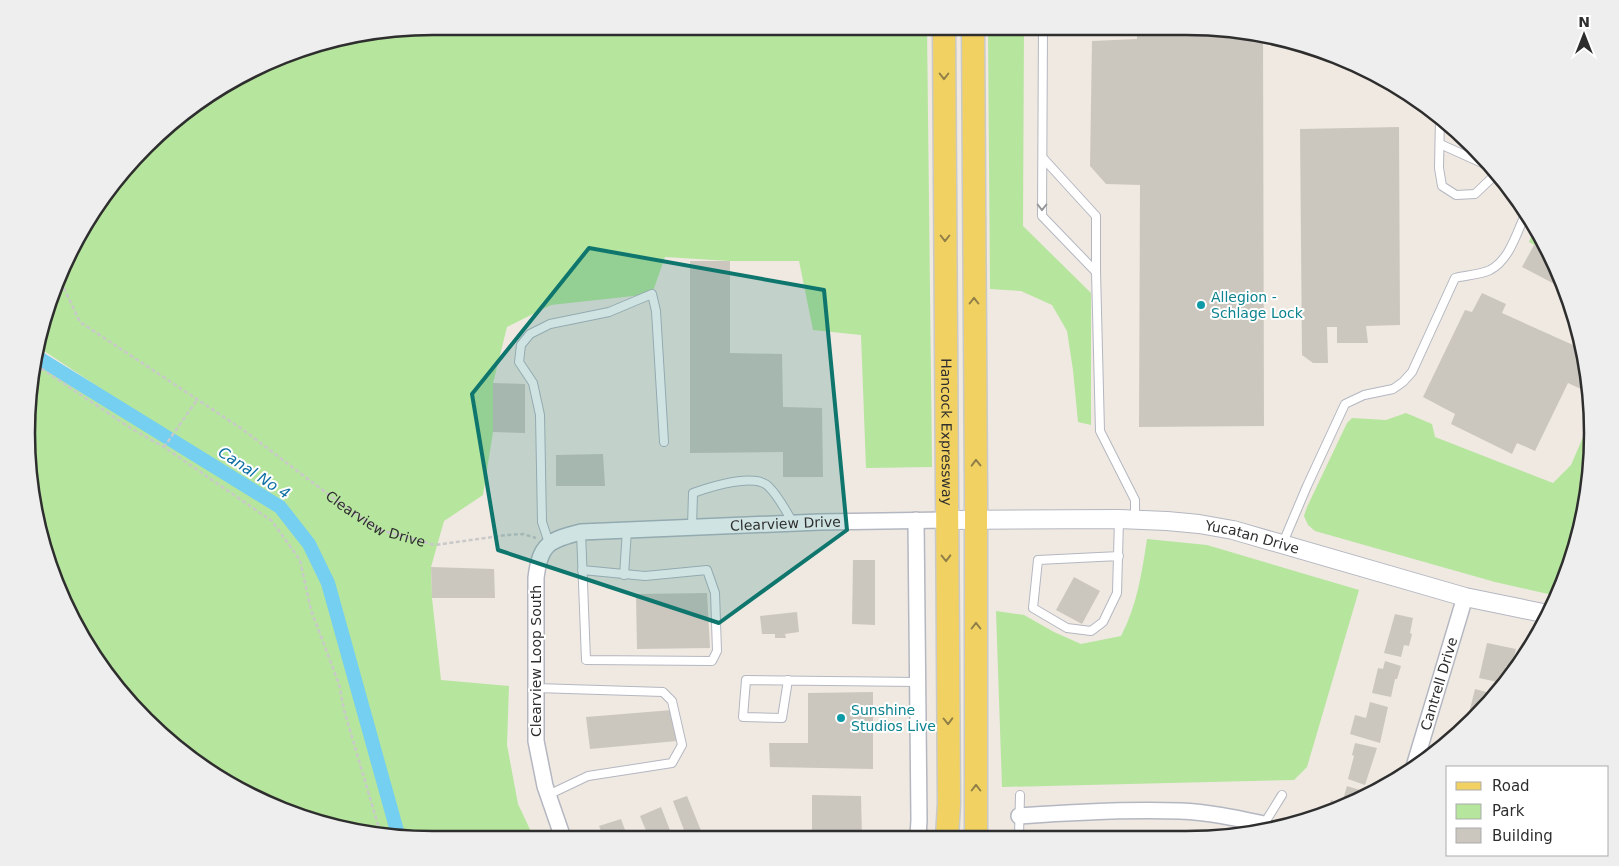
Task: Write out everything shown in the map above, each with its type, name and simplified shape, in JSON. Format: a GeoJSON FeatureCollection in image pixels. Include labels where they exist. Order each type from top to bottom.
{"type":"FeatureCollection","features":[{"type":"Feature","properties":{"kind":"main road","name":"Hancock Expressway"},"geometry":{"type":"LineString","coordinates":[[944,35],[949,804],[947,831]]}},
{"type":"Feature","properties":{"kind":"main road","name":"Hancock Expressway"},"geometry":{"type":"LineString","coordinates":[[973,35],[976,831]]}},
{"type":"Feature","properties":{"kind":"street"},"geometry":{"type":"LineString","coordinates":[[916,520],[918,831]]}},
{"type":"Feature","properties":{"kind":"street","name":"Yucatan Drive"},"geometry":{"type":"LineString","coordinates":[[946,520],[1127,520],[1199,524],[1233,530],[1465,597],[1541,613]]}},
{"type":"Feature","properties":{"kind":"street","name":"Clearview Drive"},"geometry":{"type":"LineString","coordinates":[[549,543],[560,537],[581,532],[793,523],[946,520]]}},
{"type":"Feature","properties":{"kind":"street","name":"Clearview Loop South"},"geometry":{"type":"LineString","coordinates":[[549,543],[537,567],[536,578],[536,741],[548,795],[561,831]]}},
{"type":"Feature","properties":{"kind":"street","name":"Cantrell Drive"},"geometry":{"type":"LineString","coordinates":[[1417,757],[1465,597]]}},
{"type":"Feature","properties":{"kind":"street"},"geometry":{"type":"LineString","coordinates":[[1019,816],[1072,812],[1181,811],[1231,817],[1254,825]]}},
{"type":"Feature","properties":{"kind":"lane"},"geometry":{"type":"LineString","coordinates":[[1043,35],[1042,216],[1096,272]]}},
{"type":"Feature","properties":{"kind":"lane"},"geometry":{"type":"LineString","coordinates":[[1440,127],[1439,168],[1442,186],[1456,195],[1475,194],[1491,178]]}},
{"type":"Feature","properties":{"kind":"lane"},"geometry":{"type":"LineString","coordinates":[[1440,144],[1474,159]]}},
{"type":"Feature","properties":{"kind":"lane"},"geometry":{"type":"LineString","coordinates":[[1043,158],[1096,216],[1100,431],[1135,500],[1127,520],[1119,556],[1117,593],[1103,622],[1091,631],[1067,628],[1033,608],[1038,560],[1119,556]]}},
{"type":"Feature","properties":{"kind":"lane"},"geometry":{"type":"LineString","coordinates":[[1282,545],[1345,404],[1364,394],[1392,389],[1403,382],[1412,372],[1455,278],[1478,274],[1492,269],[1505,257],[1522,221]]}},
{"type":"Feature","properties":{"kind":"lane"},"geometry":{"type":"LineString","coordinates":[[549,543],[542,522],[540,415],[534,383],[519,362],[521,345],[530,334],[550,324],[609,312],[652,294],[656,311],[658,354],[661,372],[664,442]]}},
{"type":"Feature","properties":{"kind":"lane"},"geometry":{"type":"LineString","coordinates":[[692,527],[694,493],[718,484],[754,480],[768,485],[793,523]]}},
{"type":"Feature","properties":{"kind":"lane"},"geometry":{"type":"LineString","coordinates":[[624,575],[627,530]]}},
{"type":"Feature","properties":{"kind":"lane"},"geometry":{"type":"LineString","coordinates":[[581,532],[582,570],[586,660],[712,660],[717,651],[715,593],[707,570],[645,576],[582,570]]}},
{"type":"Feature","properties":{"kind":"lane"},"geometry":{"type":"LineString","coordinates":[[788,680],[782,718],[743,718],[746,680],[788,680],[917,682]]}},
{"type":"Feature","properties":{"kind":"lane"},"geometry":{"type":"LineString","coordinates":[[536,688],[663,692],[672,701],[682,745],[672,763],[588,776],[548,795]]}},
{"type":"Feature","properties":{"kind":"lane"},"geometry":{"type":"LineString","coordinates":[[1019,831],[1020,795]]}},
{"type":"Feature","properties":{"kind":"lane"},"geometry":{"type":"LineString","coordinates":[[1266,822],[1282,795]]}},
{"type":"Feature","properties":{"kind":"path","name":"Clearview Drive"},"geometry":{"type":"LineString","coordinates":[[63,286],[80,322],[242,429],[345,507],[380,530],[435,544],[523,534],[549,543]]}},
{"type":"Feature","properties":{"kind":"path"},"geometry":{"type":"LineString","coordinates":[[41,367],[132,429],[164,446],[272,521],[300,560],[310,610],[339,684],[344,710],[379,828]]}},
{"type":"Feature","properties":{"kind":"path"},"geometry":{"type":"LineString","coordinates":[[164,446],[197,400]]}},
{"type":"Feature","properties":{"kind":"highlighted area"},"geometry":{"type":"Polygon","coordinates":[[[589,248],[824,290],[847,530],[719,623],[498,550],[472,394],[589,248]]]}},
{"type":"Feature","properties":{"kind":"green space"},"geometry":{"type":"Polygon","coordinates":[[[433,35],[927,35],[932,467],[866,468],[861,335],[813,330],[799,261],[730,261],[665,257],[652,294],[551,305],[507,327],[493,383],[493,432],[483,495],[444,521],[431,567],[432,598],[441,680],[509,686],[507,745],[518,804],[531,831],[433,831],[381,828],[305,810],[281,801],[234,778],[191,749],[152,714],[117,675],[88,632],[65,585],[56,561],[43,511],[36,459],[36,407],[42,360],[260,494],[44,351],[56,305],[65,281],[88,234],[102,212],[117,191],[152,152],[191,117],[212,102],[234,88],[281,65],[330,49],[381,38],[433,35]]]}},
{"type":"Feature","properties":{"kind":"green space"},"geometry":{"type":"Polygon","coordinates":[[[988,35],[1024,35],[1023,226],[1091,293],[1091,425],[1078,422],[1067,331],[1052,305],[1021,291],[990,289],[988,35]]]}},
{"type":"Feature","properties":{"kind":"green space"},"geometry":{"type":"Polygon","coordinates":[[[1532,236],[1538,247],[1529,242],[1532,236]]]}},
{"type":"Feature","properties":{"kind":"green space"},"geometry":{"type":"Polygon","coordinates":[[[1406,413],[1432,424],[1435,437],[1553,483],[1571,465],[1584,435],[1581,485],[1576,511],[1563,561],[1550,594],[1495,582],[1315,531],[1308,525],[1304,516],[1307,507],[1347,423],[1352,418],[1386,420],[1406,413]]]}},
{"type":"Feature","properties":{"kind":"green space"},"geometry":{"type":"Polygon","coordinates":[[[1147,539],[1207,545],[1359,590],[1307,767],[1294,780],[1002,787],[996,611],[1024,615],[1054,632],[1081,644],[1121,636],[1135,601],[1147,539]]]}},
{"type":"Feature","properties":{"kind":"building","name":"Allegion - Schlage Lock"},"geometry":{"type":"Polygon","coordinates":[[[1137,35],[1186,35],[1238,38],[1263,43],[1264,426],[1139,427],[1140,185],[1106,184],[1090,166],[1092,41],[1137,39],[1137,35]]]}},
{"type":"Feature","properties":{"kind":"building"},"geometry":{"type":"Polygon","coordinates":[[[1399,127],[1400,325],[1366,326],[1368,343],[1337,343],[1337,327],[1327,327],[1328,363],[1313,363],[1302,355],[1300,129],[1399,127]]]}},
{"type":"Feature","properties":{"kind":"building"},"geometry":{"type":"Polygon","coordinates":[[[1534,245],[1538,247],[1555,284],[1522,267],[1534,245]]]}},
{"type":"Feature","properties":{"kind":"building"},"geometry":{"type":"Polygon","coordinates":[[[690,261],[730,261],[730,353],[782,354],[783,407],[822,408],[823,477],[783,477],[783,452],[690,453],[690,261]]]}},
{"type":"Feature","properties":{"kind":"building"},"geometry":{"type":"Polygon","coordinates":[[[1482,293],[1506,304],[1502,313],[1574,345],[1582,388],[1568,383],[1535,451],[1517,443],[1512,454],[1451,424],[1455,414],[1423,397],[1465,310],[1472,312],[1482,293]]]}},
{"type":"Feature","properties":{"kind":"building"},"geometry":{"type":"Polygon","coordinates":[[[493,383],[525,384],[525,433],[493,432],[493,383]]]}},
{"type":"Feature","properties":{"kind":"building"},"geometry":{"type":"Polygon","coordinates":[[[603,454],[605,486],[556,486],[556,455],[603,454]]]}},
{"type":"Feature","properties":{"kind":"building"},"geometry":{"type":"Polygon","coordinates":[[[853,560],[875,560],[875,625],[852,624],[853,560]]]}},
{"type":"Feature","properties":{"kind":"building"},"geometry":{"type":"Polygon","coordinates":[[[431,567],[494,569],[495,598],[432,598],[431,567]]]}},
{"type":"Feature","properties":{"kind":"building"},"geometry":{"type":"Polygon","coordinates":[[[1074,577],[1100,591],[1082,624],[1056,610],[1074,577]]]}},
{"type":"Feature","properties":{"kind":"building"},"geometry":{"type":"Polygon","coordinates":[[[707,593],[710,648],[637,649],[636,594],[707,593]]]}},
{"type":"Feature","properties":{"kind":"building"},"geometry":{"type":"Polygon","coordinates":[[[797,612],[799,632],[785,634],[786,638],[775,638],[775,634],[762,634],[760,616],[797,612]]]}},
{"type":"Feature","properties":{"kind":"building"},"geometry":{"type":"Polygon","coordinates":[[[1395,614],[1413,618],[1409,646],[1404,645],[1401,657],[1384,653],[1395,614]]]}},
{"type":"Feature","properties":{"kind":"building"},"geometry":{"type":"Polygon","coordinates":[[[1487,643],[1516,649],[1513,659],[1508,666],[1506,666],[1505,671],[1496,682],[1479,678],[1487,643]]]}},
{"type":"Feature","properties":{"kind":"building"},"geometry":{"type":"Polygon","coordinates":[[[1385,661],[1401,666],[1397,679],[1395,679],[1391,697],[1372,693],[1378,668],[1383,669],[1385,661]]]}},
{"type":"Feature","properties":{"kind":"building"},"geometry":{"type":"Polygon","coordinates":[[[1475,689],[1487,692],[1485,695],[1469,711],[1475,689]]]}},
{"type":"Feature","properties":{"kind":"building","name":"Sunshine Studios Live"},"geometry":{"type":"Polygon","coordinates":[[[873,692],[873,769],[770,767],[769,743],[808,743],[808,693],[873,692]]]}},
{"type":"Feature","properties":{"kind":"building"},"geometry":{"type":"Polygon","coordinates":[[[1370,702],[1388,707],[1380,743],[1350,734],[1355,715],[1366,718],[1370,702]]]}},
{"type":"Feature","properties":{"kind":"building"},"geometry":{"type":"Polygon","coordinates":[[[672,710],[677,741],[590,749],[586,717],[672,710]]]}},
{"type":"Feature","properties":{"kind":"building"},"geometry":{"type":"Polygon","coordinates":[[[1355,743],[1377,748],[1365,785],[1348,779],[1355,743]]]}},
{"type":"Feature","properties":{"kind":"building"},"geometry":{"type":"Polygon","coordinates":[[[1347,786],[1361,790],[1343,799],[1347,786]]]}},
{"type":"Feature","properties":{"kind":"building"},"geometry":{"type":"Polygon","coordinates":[[[812,795],[861,796],[862,831],[812,831],[812,795]]]}},
{"type":"Feature","properties":{"kind":"building"},"geometry":{"type":"Polygon","coordinates":[[[687,796],[701,831],[684,831],[673,801],[687,796]]]}},
{"type":"Feature","properties":{"kind":"building"},"geometry":{"type":"Polygon","coordinates":[[[661,807],[670,831],[646,831],[640,816],[661,807]]]}},
{"type":"Feature","properties":{"kind":"building"},"geometry":{"type":"Polygon","coordinates":[[[621,819],[625,831],[601,831],[599,826],[621,819]]]}},
{"type":"Feature","properties":{"kind":"waterway","name":"Canal No 4"},"geometry":{"type":"LineString","coordinates":[[42,360],[280,507],[309,544],[328,583],[397,829]]}},
{"type":"Feature","properties":{"kind":"place","name":"Allegion - Schlage Lock"},"geometry":{"type":"Point","coordinates":[1201,305]}},
{"type":"Feature","properties":{"kind":"place","name":"Sunshine Studios Live"},"geometry":{"type":"Point","coordinates":[841,718]}}]}
